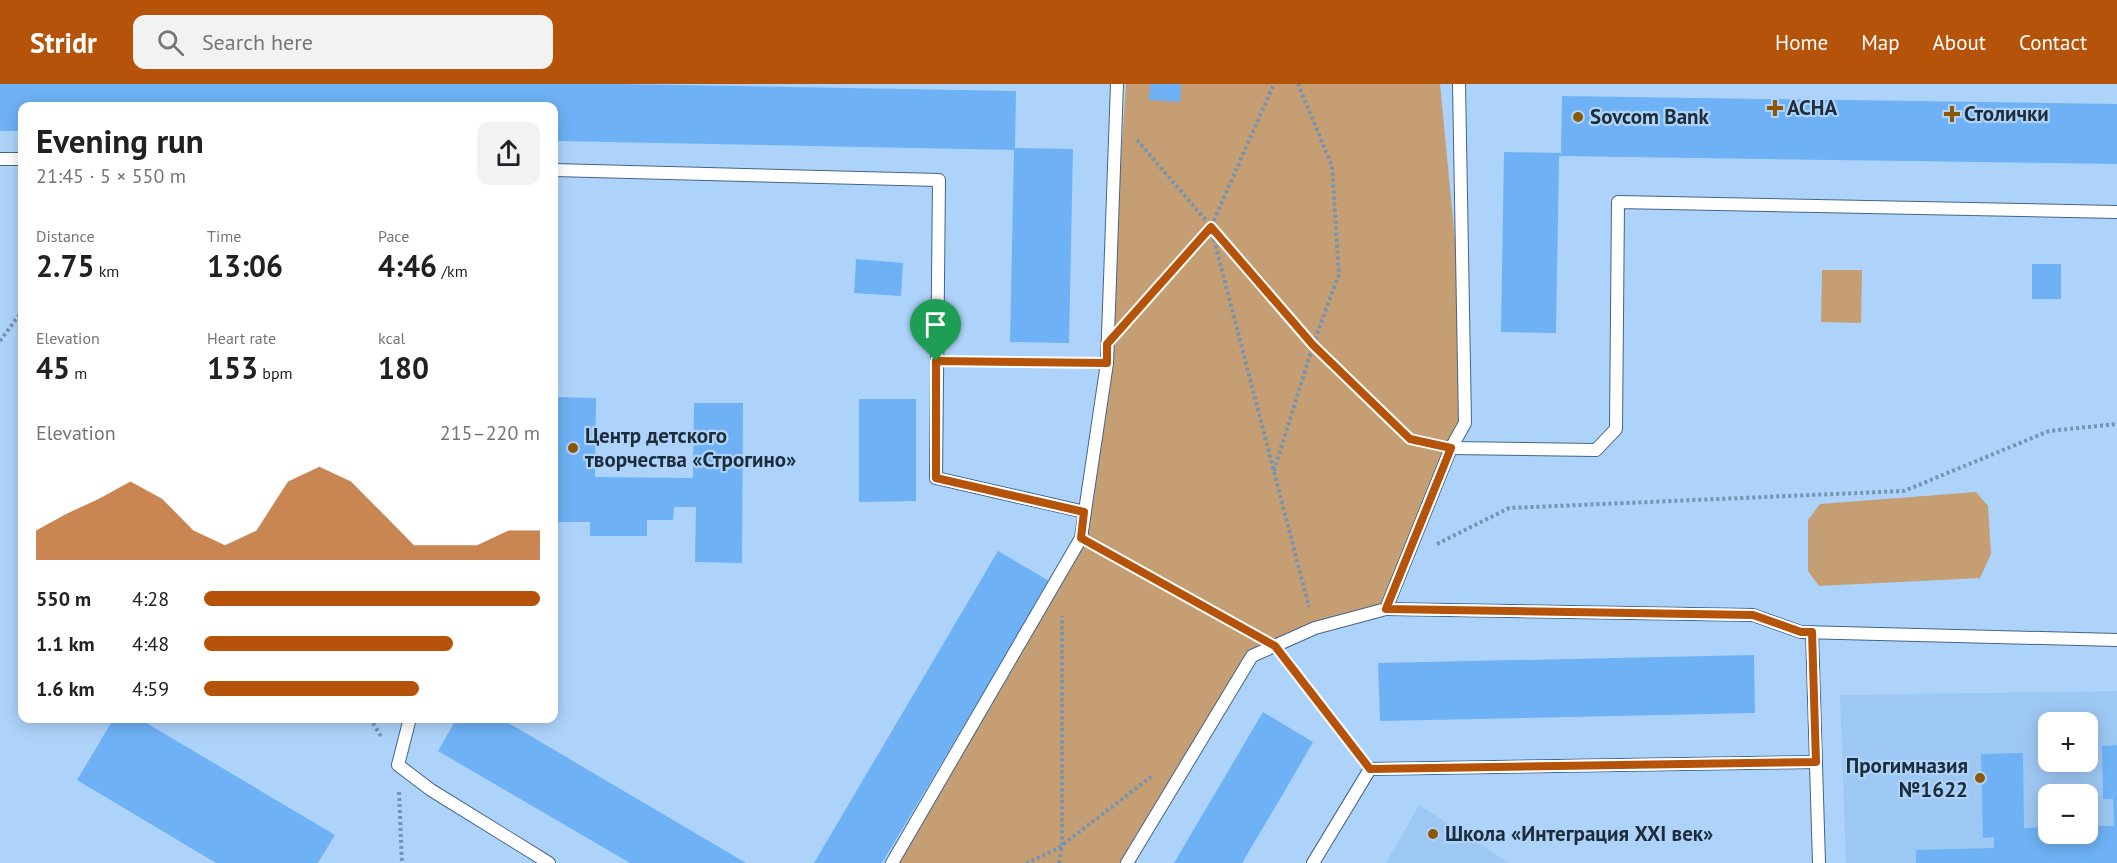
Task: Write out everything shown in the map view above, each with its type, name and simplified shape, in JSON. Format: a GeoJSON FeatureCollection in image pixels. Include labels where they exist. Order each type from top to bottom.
{"type":"FeatureCollection","features":[{"type":"Feature","properties":{"kind":"lane"},"geometry":{"type":"LineString","coordinates":[[892,863],[1081,538],[1107,363],[1117,84]]}},
{"type":"Feature","properties":{"kind":"lane"},"geometry":{"type":"LineString","coordinates":[[1386,609],[1451,448],[1465,423],[1459,84]]}},
{"type":"Feature","properties":{"kind":"lane"},"geometry":{"type":"LineString","coordinates":[[0,159],[18,159]]}},
{"type":"Feature","properties":{"kind":"lane"},"geometry":{"type":"LineString","coordinates":[[558,170],[939,180],[936,478],[1084,512]]}},
{"type":"Feature","properties":{"kind":"lane"},"geometry":{"type":"LineString","coordinates":[[1451,448],[1596,450],[1616,429],[1618,202],[2117,212]]}},
{"type":"Feature","properties":{"kind":"lane"},"geometry":{"type":"LineString","coordinates":[[1128,863],[1252,656],[1315,628],[1386,609],[1753,615],[1801,632],[2117,640]]}},
{"type":"Feature","properties":{"kind":"lane"},"geometry":{"type":"LineString","coordinates":[[1812,632],[1819,863]]}},
{"type":"Feature","properties":{"kind":"lane"},"geometry":{"type":"LineString","coordinates":[[409,723],[398,765],[431,790],[549,863]]}},
{"type":"Feature","properties":{"kind":"lane"},"geometry":{"type":"LineString","coordinates":[[1313,863],[1370,769],[1816,762]]}},
{"type":"Feature","properties":{"kind":"path"},"geometry":{"type":"LineString","coordinates":[[1107,344],[1211,227],[1274,84]]}},
{"type":"Feature","properties":{"kind":"path"},"geometry":{"type":"LineString","coordinates":[[1274,471],[1313,345],[1339,274],[1332,166],[1298,84]]}},
{"type":"Feature","properties":{"kind":"path"},"geometry":{"type":"LineString","coordinates":[[1116,115],[1313,345],[1410,439],[1451,448]]}},
{"type":"Feature","properties":{"kind":"path"},"geometry":{"type":"LineString","coordinates":[[1211,227],[1315,628]]}},
{"type":"Feature","properties":{"kind":"path"},"geometry":{"type":"LineString","coordinates":[[0,341],[18,317]]}},
{"type":"Feature","properties":{"kind":"path"},"geometry":{"type":"LineString","coordinates":[[936,361],[1107,363]]}},
{"type":"Feature","properties":{"kind":"path"},"geometry":{"type":"LineString","coordinates":[[1406,559],[1509,508],[1904,491],[2049,430],[2117,424]]}},
{"type":"Feature","properties":{"kind":"path"},"geometry":{"type":"LineString","coordinates":[[1081,538],[1275,646],[1370,769]]}},
{"type":"Feature","properties":{"kind":"path"},"geometry":{"type":"LineString","coordinates":[[1059,863],[1062,845],[1062,571]]}},
{"type":"Feature","properties":{"kind":"path"},"geometry":{"type":"LineString","coordinates":[[1026,863],[1062,845],[1156,773]]}},
{"type":"Feature","properties":{"kind":"shaded area"},"geometry":{"type":"Polygon","coordinates":[[[1126,84],[1440,84],[1466,353],[1465,423],[1386,609],[1252,656],[1127,863],[892,863],[1081,538],[1107,363],[1126,84]]]}},
{"type":"Feature","properties":{"kind":"shaded area"},"geometry":{"type":"Polygon","coordinates":[[[1822,270],[1862,270],[1861,323],[1821,322],[1822,270]]]}},
{"type":"Feature","properties":{"kind":"shaded area"},"geometry":{"type":"Polygon","coordinates":[[[1976,492],[1988,506],[1991,554],[1980,578],[1819,586],[1808,571],[1808,520],[1820,504],[1976,492]]]}},
{"type":"Feature","properties":{"kind":"shaded area","name":"Прогимназия №1622"},"geometry":{"type":"Polygon","coordinates":[[[2117,691],[2117,863],[1846,863],[1840,695],[2117,691]]]}},
{"type":"Feature","properties":{"kind":"shaded area","name":"Школа «Интеграция XXI век»"},"geometry":{"type":"Polygon","coordinates":[[[1419,805],[1509,863],[1386,863],[1419,805]]]}},
{"type":"Feature","properties":{"kind":"building"},"geometry":{"type":"Polygon","coordinates":[[[0,84],[615,84],[1016,91],[1015,148],[1073,149],[1069,343],[1010,342],[1014,150],[558,141],[558,102],[18,102],[18,131],[0,131],[0,84]]]}},
{"type":"Feature","properties":{"kind":"building"},"geometry":{"type":"Polygon","coordinates":[[[1150,84],[1181,84],[1180,102],[1149,100],[1150,84]]]}},
{"type":"Feature","properties":{"kind":"building"},"geometry":{"type":"Polygon","coordinates":[[[1562,96],[2117,104],[2117,164],[1559,156],[1556,333],[1501,332],[1504,152],[1561,153],[1562,96]]]}},
{"type":"Feature","properties":{"kind":"building"},"geometry":{"type":"Polygon","coordinates":[[[856,259],[903,263],[901,296],[854,293],[856,259]]]}},
{"type":"Feature","properties":{"kind":"building"},"geometry":{"type":"Polygon","coordinates":[[[2032,264],[2061,264],[2061,299],[2032,299],[2032,264]]]}},
{"type":"Feature","properties":{"kind":"building"},"geometry":{"type":"Polygon","coordinates":[[[558,397],[596,398],[595,477],[693,478],[694,403],[743,403],[742,563],[695,562],[696,507],[674,507],[673,520],[647,520],[647,536],[590,536],[590,522],[558,522],[558,397]]]}},
{"type":"Feature","properties":{"kind":"building"},"geometry":{"type":"Polygon","coordinates":[[[859,399],[916,399],[916,501],[859,502],[859,399]]]}},
{"type":"Feature","properties":{"kind":"building"},"geometry":{"type":"Polygon","coordinates":[[[998,551],[1049,581],[975,707],[882,863],[814,863],[998,551]]]}},
{"type":"Feature","properties":{"kind":"building"},"geometry":{"type":"Polygon","coordinates":[[[1754,655],[1755,713],[1380,721],[1378,663],[1754,655]]]}},
{"type":"Feature","properties":{"kind":"building"},"geometry":{"type":"Polygon","coordinates":[[[1263,712],[1313,742],[1290,782],[1242,863],[1174,863],[1263,712]]]}},
{"type":"Feature","properties":{"kind":"building"},"geometry":{"type":"Polygon","coordinates":[[[111,723],[146,723],[335,835],[318,863],[216,863],[77,780],[111,723]]]}},
{"type":"Feature","properties":{"kind":"building"},"geometry":{"type":"Polygon","coordinates":[[[454,723],[508,723],[746,863],[630,863],[438,751],[454,723]]]}},
{"type":"Feature","properties":{"kind":"building"},"geometry":{"type":"Polygon","coordinates":[[[2117,745],[2117,863],[1916,863],[1916,850],[1994,848],[1994,837],[1983,838],[1981,754],[2023,753],[2024,828],[2038,827],[2038,844],[2098,844],[2098,826],[2114,826],[2113,799],[2103,799],[2102,746],[2117,745]]]}},
{"type":"Feature","properties":{"kind":"place","name":"АСНА"},"geometry":{"type":"Point","coordinates":[1775,108]}},
{"type":"Feature","properties":{"kind":"place","name":"Столички"},"geometry":{"type":"Point","coordinates":[1952,114]}},
{"type":"Feature","properties":{"kind":"place","name":"Sovcom Bank"},"geometry":{"type":"Point","coordinates":[1578,117]}},
{"type":"Feature","properties":{"kind":"place","name":"Центр детского творчества «Строгино»"},"geometry":{"type":"Point","coordinates":[573,448]}},
{"type":"Feature","properties":{"kind":"place","name":"Прогимназия №1622"},"geometry":{"type":"Point","coordinates":[1980,778]}},
{"type":"Feature","properties":{"kind":"place","name":"Школа «Интеграция XXI век»"},"geometry":{"type":"Point","coordinates":[1433,834]}},
{"type":"Feature","properties":{"kind":"route"},"geometry":{"type":"LineString","coordinates":[[1211,227],[1313,345],[1410,439],[1451,448],[1386,609],[1753,615],[1801,632],[1812,632],[1816,762],[1370,769],[1275,646],[1081,538],[1084,512],[936,478],[936,361],[1107,363],[1107,344],[1211,227]]}}]}
